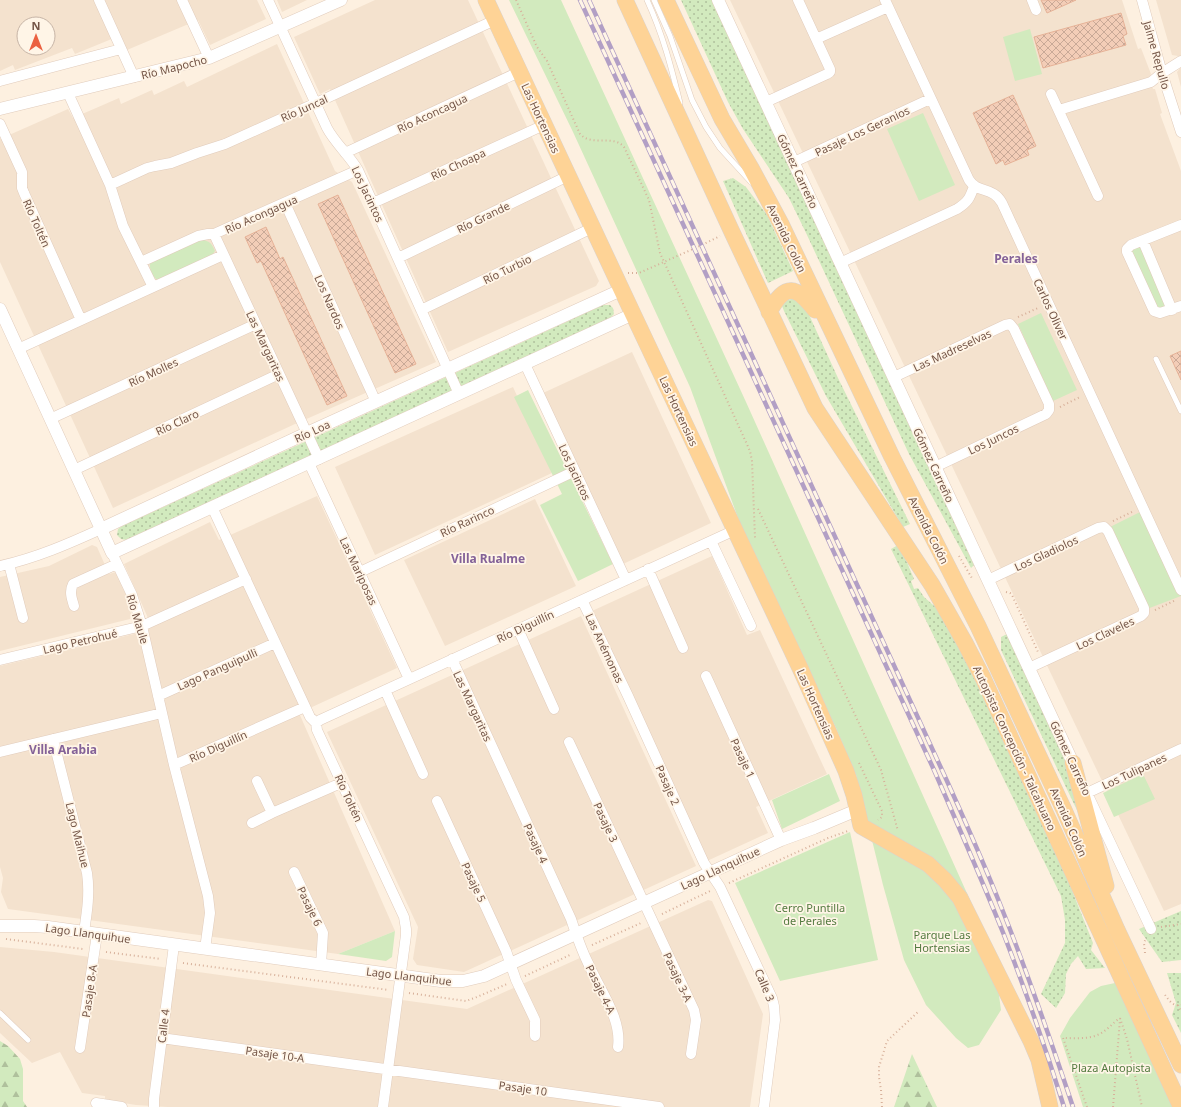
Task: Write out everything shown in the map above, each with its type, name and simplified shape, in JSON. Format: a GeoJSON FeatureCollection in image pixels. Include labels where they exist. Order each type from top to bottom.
{"type":"FeatureCollection","features":[{"type":"Feature","properties":{"kind":"main road","name":"Las Hortensias"},"geometry":{"type":"LineString","coordinates":[[486,0],[632,314],[798,664],[842,761],[850,782],[861,826]]}},
{"type":"Feature","properties":{"kind":"main road"},"geometry":{"type":"LineString","coordinates":[[625,0],[769,312]]}},
{"type":"Feature","properties":{"kind":"main road","name":"Avenida Colón"},"geometry":{"type":"LineString","coordinates":[[666,0],[722,119],[751,168],[780,224],[902,477],[978,626],[1117,930],[1181,1065]]}},
{"type":"Feature","properties":{"kind":"main road"},"geometry":{"type":"LineString","coordinates":[[769,312],[776,299],[786,292],[799,292],[805,297],[830,328]]}},
{"type":"Feature","properties":{"kind":"main road","name":"Autopista Concepción - Talcahuano"},"geometry":{"type":"LineString","coordinates":[[769,312],[815,408],[932,585],[966,643],[1181,1107]]}},
{"type":"Feature","properties":{"kind":"main road"},"geometry":{"type":"LineString","coordinates":[[1073,763],[1117,930]]}},
{"type":"Feature","properties":{"kind":"main road"},"geometry":{"type":"LineString","coordinates":[[861,826],[928,864],[960,898],[1032,1041],[1039,1060],[1050,1107]]}},
{"type":"Feature","properties":{"kind":"street"},"geometry":{"type":"LineString","coordinates":[[99,0],[134,77]]}},
{"type":"Feature","properties":{"kind":"street"},"geometry":{"type":"LineString","coordinates":[[182,0],[209,58]]}},
{"type":"Feature","properties":{"kind":"street","name":"Los Jacintos"},"geometry":{"type":"LineString","coordinates":[[268,0],[332,137],[358,170],[459,394]]}},
{"type":"Feature","properties":{"kind":"street","name":"Río Mapocho"},"geometry":{"type":"LineString","coordinates":[[0,110],[209,58],[341,0]]}},
{"type":"Feature","properties":{"kind":"street","name":"Gómez Carreño"},"geometry":{"type":"LineString","coordinates":[[718,0],[1151,929]]}},
{"type":"Feature","properties":{"kind":"street"},"geometry":{"type":"LineString","coordinates":[[766,102],[830,72],[830,69],[798,0]]}},
{"type":"Feature","properties":{"kind":"street"},"geometry":{"type":"LineString","coordinates":[[1032,0],[1036,10]]}},
{"type":"Feature","properties":{"kind":"street","name":"Jaime Repullo"},"geometry":{"type":"LineString","coordinates":[[1142,0],[1162,73],[1181,130]]}},
{"type":"Feature","properties":{"kind":"street"},"geometry":{"type":"LineString","coordinates":[[816,39],[887,4],[930,99],[969,180],[974,186],[970,198],[964,205],[930,222],[840,262]]}},
{"type":"Feature","properties":{"kind":"street","name":"Río Juncal"},"geometry":{"type":"LineString","coordinates":[[110,185],[151,167],[171,163],[225,144],[495,20]]}},
{"type":"Feature","properties":{"kind":"street"},"geometry":{"type":"LineString","coordinates":[[0,81],[121,49]]}},
{"type":"Feature","properties":{"kind":"street"},"geometry":{"type":"LineString","coordinates":[[1059,110],[1151,82],[1181,61]]}},
{"type":"Feature","properties":{"kind":"street","name":"Río Aconcagua"},"geometry":{"type":"LineString","coordinates":[[345,153],[519,72]]}},
{"type":"Feature","properties":{"kind":"street"},"geometry":{"type":"LineString","coordinates":[[68,93],[110,185],[123,226],[153,287]]}},
{"type":"Feature","properties":{"kind":"street"},"geometry":{"type":"LineString","coordinates":[[1051,94],[1098,196]]}},
{"type":"Feature","properties":{"kind":"street","name":"Pasaje Los Geranios"},"geometry":{"type":"LineString","coordinates":[[794,162],[930,99]]}},
{"type":"Feature","properties":{"kind":"street","name":"Río Toltén"},"geometry":{"type":"LineString","coordinates":[[0,124],[22,172],[24,193],[81,320]]}},
{"type":"Feature","properties":{"kind":"street","name":"Río Choapa"},"geometry":{"type":"LineString","coordinates":[[373,203],[544,125]]}},
{"type":"Feature","properties":{"kind":"street","name":"Río Acongagua"},"geometry":{"type":"LineString","coordinates":[[140,262],[198,236],[214,234],[358,170]]}},
{"type":"Feature","properties":{"kind":"street","name":"Río Grande"},"geometry":{"type":"LineString","coordinates":[[398,258],[568,176]]}},
{"type":"Feature","properties":{"kind":"street","name":"Carlos Oliver"},"geometry":{"type":"LineString","coordinates":[[974,186],[991,192],[999,198],[1181,590]]}},
{"type":"Feature","properties":{"kind":"street","name":"Los Nardos"},"geometry":{"type":"LineString","coordinates":[[285,203],[376,402]]}},
{"type":"Feature","properties":{"kind":"street"},"geometry":{"type":"LineString","coordinates":[[1143,241],[1176,308],[1160,313],[1154,311],[1127,252],[1129,246],[1181,225]]}},
{"type":"Feature","properties":{"kind":"street","name":"Río Turbio"},"geometry":{"type":"LineString","coordinates":[[421,310],[592,228]]}},
{"type":"Feature","properties":{"kind":"street","name":"Las Margaritas"},"geometry":{"type":"LineString","coordinates":[[214,234],[307,433],[314,461]]}},
{"type":"Feature","properties":{"kind":"street"},"geometry":{"type":"LineString","coordinates":[[18,349],[223,255]]}},
{"type":"Feature","properties":{"kind":"street","name":"Río Loa"},"geometry":{"type":"LineString","coordinates":[[5,565],[26,560],[60,548],[307,433],[621,290]]}},
{"type":"Feature","properties":{"kind":"street","name":"Río Maule"},"geometry":{"type":"LineString","coordinates":[[0,309],[132,595],[142,626],[174,765],[210,901],[210,913],[205,949]]}},
{"type":"Feature","properties":{"kind":"street"},"geometry":{"type":"LineString","coordinates":[[74,606],[71,593],[73,584],[115,559],[212,507],[632,314]]}},
{"type":"Feature","properties":{"kind":"street","name":"Río Molles"},"geometry":{"type":"LineString","coordinates":[[50,419],[256,324]]}},
{"type":"Feature","properties":{"kind":"street"},"geometry":{"type":"LineString","coordinates":[[1010,324],[1014,328],[1046,397],[1050,410]]}},
{"type":"Feature","properties":{"kind":"street","name":"Las Madreselvas"},"geometry":{"type":"LineString","coordinates":[[894,377],[1010,324]]}},
{"type":"Feature","properties":{"kind":"street","name":"Los Jacintos"},"geometry":{"type":"LineString","coordinates":[[525,364],[626,580]]}},
{"type":"Feature","properties":{"kind":"street","name":"Río Claro"},"geometry":{"type":"LineString","coordinates":[[74,470],[279,374]]}},
{"type":"Feature","properties":{"kind":"street","name":"Los Juncos"},"geometry":{"type":"LineString","coordinates":[[935,466],[1046,414],[1050,410]]}},
{"type":"Feature","properties":{"kind":"street","name":"Las Mariposas"},"geometry":{"type":"LineString","coordinates":[[314,461],[360,572],[409,679]]}},
{"type":"Feature","properties":{"kind":"street","name":"Río Rarinco"},"geometry":{"type":"LineString","coordinates":[[360,572],[575,471]]}},
{"type":"Feature","properties":{"kind":"street","name":"Río Toltén"},"geometry":{"type":"LineString","coordinates":[[212,507],[305,707],[311,719],[316,723],[317,730],[404,917],[406,929],[401,976],[383,1107]]}},
{"type":"Feature","properties":{"kind":"street"},"geometry":{"type":"LineString","coordinates":[[1104,527],[1108,531],[1144,608],[1144,613]]}},
{"type":"Feature","properties":{"kind":"street","name":"Los Gladiolos"},"geometry":{"type":"LineString","coordinates":[[988,580],[1092,531],[1104,527]]}},
{"type":"Feature","properties":{"kind":"street","name":"Río Diguillín"},"geometry":{"type":"LineString","coordinates":[[316,723],[452,659],[735,530]]}},
{"type":"Feature","properties":{"kind":"street"},"geometry":{"type":"LineString","coordinates":[[711,541],[751,626]]}},
{"type":"Feature","properties":{"kind":"street"},"geometry":{"type":"LineString","coordinates":[[5,565],[23,618]]}},
{"type":"Feature","properties":{"kind":"street"},"geometry":{"type":"LineString","coordinates":[[648,570],[683,648]]}},
{"type":"Feature","properties":{"kind":"street","name":"Lago Petrohué"},"geometry":{"type":"LineString","coordinates":[[0,660],[142,626],[246,579]]}},
{"type":"Feature","properties":{"kind":"street","name":"Las Anémonas"},"geometry":{"type":"LineString","coordinates":[[582,600],[628,696]]}},
{"type":"Feature","properties":{"kind":"street","name":"Los Claveles"},"geometry":{"type":"LineString","coordinates":[[1029,668],[1141,616],[1144,613]]}},
{"type":"Feature","properties":{"kind":"street"},"geometry":{"type":"LineString","coordinates":[[518,629],[554,709]]}},
{"type":"Feature","properties":{"kind":"street","name":"Lago Panguipulli"},"geometry":{"type":"LineString","coordinates":[[158,696],[275,643]]}},
{"type":"Feature","properties":{"kind":"street","name":"Las Margaritas"},"geometry":{"type":"LineString","coordinates":[[452,659],[494,752]]}},
{"type":"Feature","properties":{"kind":"street","name":"Pasaje 1"},"geometry":{"type":"LineString","coordinates":[[706,676],[781,840]]}},
{"type":"Feature","properties":{"kind":"street"},"geometry":{"type":"LineString","coordinates":[[385,690],[423,774]]}},
{"type":"Feature","properties":{"kind":"street","name":"Pasaje 2"},"geometry":{"type":"LineString","coordinates":[[628,696],[704,863],[710,872]]}},
{"type":"Feature","properties":{"kind":"street","name":"Río Diguillín"},"geometry":{"type":"LineString","coordinates":[[174,765],[305,707]]}},
{"type":"Feature","properties":{"kind":"street"},"geometry":{"type":"LineString","coordinates":[[0,752],[162,713]]}},
{"type":"Feature","properties":{"kind":"street","name":"Lago Maihue"},"geometry":{"type":"LineString","coordinates":[[53,739],[89,882],[84,932]]}},
{"type":"Feature","properties":{"kind":"street","name":"Pasaje 3"},"geometry":{"type":"LineString","coordinates":[[569,742],[643,903]]}},
{"type":"Feature","properties":{"kind":"street","name":"Los Tulipanes"},"geometry":{"type":"LineString","coordinates":[[1087,793],[1181,749]]}},
{"type":"Feature","properties":{"kind":"street","name":"Pasaje 4"},"geometry":{"type":"LineString","coordinates":[[494,752],[571,919],[576,933]]}},
{"type":"Feature","properties":{"kind":"street"},"geometry":{"type":"LineString","coordinates":[[257,781],[272,813]]}},
{"type":"Feature","properties":{"kind":"street"},"geometry":{"type":"LineString","coordinates":[[252,823],[342,783]]}},
{"type":"Feature","properties":{"kind":"street","name":"Pasaje 5"},"geometry":{"type":"LineString","coordinates":[[437,801],[506,951],[516,980],[534,1020],[536,1031],[535,1036]]}},
{"type":"Feature","properties":{"kind":"street","name":"Lago Llanquihue"},"geometry":{"type":"LineString","coordinates":[[0,926],[34,926],[441,982],[463,981],[484,976],[781,840],[825,824],[857,810]]}},
{"type":"Feature","properties":{"kind":"street","name":"Pasaje 6"},"geometry":{"type":"LineString","coordinates":[[294,872],[324,934],[321,965]]}},
{"type":"Feature","properties":{"kind":"street","name":"Calle 3"},"geometry":{"type":"LineString","coordinates":[[710,872],[720,887],[772,998],[774,1006],[775,1020],[764,1107]]}},
{"type":"Feature","properties":{"kind":"street","name":"Pasaje 3-A"},"geometry":{"type":"LineString","coordinates":[[643,903],[694,1010],[696,1020],[691,1054]]}},
{"type":"Feature","properties":{"kind":"street","name":"Pasaje 4-A"},"geometry":{"type":"LineString","coordinates":[[576,933],[587,962],[615,1018],[619,1032],[618,1047]]}},
{"type":"Feature","properties":{"kind":"street","name":"Pasaje 8-A"},"geometry":{"type":"LineString","coordinates":[[80,1048],[97,934]]}},
{"type":"Feature","properties":{"kind":"street","name":"Calle 4"},"geometry":{"type":"LineString","coordinates":[[154,1107],[161,1038],[174,945]]}},
{"type":"Feature","properties":{"kind":"street","name":"Pasaje 10-A"},"geometry":{"type":"LineString","coordinates":[[161,1038],[388,1069]]}},
{"type":"Feature","properties":{"kind":"street","name":"Pasaje 10"},"geometry":{"type":"LineString","coordinates":[[388,1069],[659,1107]]}},
{"type":"Feature","properties":{"kind":"street"},"geometry":{"type":"LineString","coordinates":[[96,1104],[122,1107]]}},
{"type":"Feature","properties":{"kind":"lane"},"geometry":{"type":"LineString","coordinates":[[647,0],[660,29],[668,54],[686,133]]}},
{"type":"Feature","properties":{"kind":"lane"},"geometry":{"type":"LineString","coordinates":[[654,0],[670,36],[692,100],[706,127],[720,148],[759,191],[780,224]]}},
{"type":"Feature","properties":{"kind":"lane"},"geometry":{"type":"LineString","coordinates":[[1156,359],[1181,411]]}},
{"type":"Feature","properties":{"kind":"lane"},"geometry":{"type":"LineString","coordinates":[[0,1013],[28,1040]]}},
{"type":"Feature","properties":{"kind":"path"},"geometry":{"type":"LineString","coordinates":[[516,0],[537,47],[547,60],[580,134],[583,137],[592,140],[616,141],[622,144],[649,200],[657,245],[664,263],[750,451],[752,461],[755,533],[757,543]]}},
{"type":"Feature","properties":{"kind":"path"},"geometry":{"type":"LineString","coordinates":[[614,275],[620,273],[639,273],[664,263],[731,230]]}},
{"type":"Feature","properties":{"kind":"path"},"geometry":{"type":"LineString","coordinates":[[1010,324],[1019,317],[1048,303]]}},
{"type":"Feature","properties":{"kind":"path"},"geometry":{"type":"LineString","coordinates":[[1050,410],[1058,408],[1089,393]]}},
{"type":"Feature","properties":{"kind":"path"},"geometry":{"type":"LineString","coordinates":[[1104,527],[1142,507]]}},
{"type":"Feature","properties":{"kind":"path"},"geometry":{"type":"LineString","coordinates":[[758,509],[880,770],[899,834],[898,846]]}},
{"type":"Feature","properties":{"kind":"path"},"geometry":{"type":"LineString","coordinates":[[959,556],[974,582]]}},
{"type":"Feature","properties":{"kind":"path"},"geometry":{"type":"LineString","coordinates":[[995,596],[1008,592],[1012,595],[1042,662]]}},
{"type":"Feature","properties":{"kind":"path","name":"Los Claveles"},"geometry":{"type":"LineString","coordinates":[[1144,613],[1181,598]]}},
{"type":"Feature","properties":{"kind":"path"},"geometry":{"type":"LineString","coordinates":[[0,939],[95,950],[466,1001],[516,980],[828,838],[880,819],[882,814],[858,761]]}},
{"type":"Feature","properties":{"kind":"path"},"geometry":{"type":"LineString","coordinates":[[1145,956],[1144,943],[1151,929],[1181,924]]}},
{"type":"Feature","properties":{"kind":"path"},"geometry":{"type":"LineString","coordinates":[[1163,992],[1170,1002],[1180,1005],[1181,1011]]}},
{"type":"Feature","properties":{"kind":"path"},"geometry":{"type":"LineString","coordinates":[[882,1107],[881,1090],[878,1077],[879,1067],[887,1041],[919,1011]]}},
{"type":"Feature","properties":{"kind":"path"},"geometry":{"type":"LineString","coordinates":[[1086,1107],[1063,1038],[1084,1038],[1096,1035],[1108,1029],[1120,1018]]}},
{"type":"Feature","properties":{"kind":"path"},"geometry":{"type":"LineString","coordinates":[[1113,1107],[1120,1018]]}},
{"type":"Feature","properties":{"kind":"path"},"geometry":{"type":"LineString","coordinates":[[1120,1018],[1142,1107]]}},
{"type":"Feature","properties":{"kind":"shaded area"},"geometry":{"type":"Polygon","coordinates":[[[0,0],[257,0],[266,19],[210,45],[198,20],[127,50],[119,36],[75,54],[72,48],[56,54],[56,16],[16,16],[16,56],[51,56],[15,70],[13,65],[0,71],[0,0]]]}},
{"type":"Feature","properties":{"kind":"shaded area"},"geometry":{"type":"Polygon","coordinates":[[[277,0],[307,0],[282,12],[277,0]]]}},
{"type":"Feature","properties":{"kind":"shaded area"},"geometry":{"type":"Polygon","coordinates":[[[375,0],[468,0],[599,281],[596,286],[448,352],[330,89],[320,94],[294,37],[375,0]]]}},
{"type":"Feature","properties":{"kind":"shaded area"},"geometry":{"type":"Polygon","coordinates":[[[730,0],[1122,0],[1138,49],[1141,48],[1151,74],[1149,77],[1153,89],[1155,89],[1162,113],[1160,114],[1181,171],[1181,904],[1164,911],[730,0]]]}},
{"type":"Feature","properties":{"kind":"shaded area"},"geometry":{"type":"Polygon","coordinates":[[[1156,0],[1181,0],[1181,67],[1178,56],[1172,55],[1156,0]]]}},
{"type":"Feature","properties":{"kind":"shaded area"},"geometry":{"type":"Polygon","coordinates":[[[277,44],[335,171],[352,182],[436,362],[295,424],[113,508],[0,262],[0,139],[68,109],[73,118],[119,98],[121,104],[152,90],[154,95],[184,81],[187,87],[277,44]]]}},
{"type":"Feature","properties":{"kind":"shaded area"},"geometry":{"type":"Polygon","coordinates":[[[1181,67],[1181,87],[1177,72],[1181,67]]]}},
{"type":"Feature","properties":{"kind":"shaded area"},"geometry":{"type":"Polygon","coordinates":[[[632,352],[711,523],[623,564],[543,393],[632,352]]]}},
{"type":"Feature","properties":{"kind":"shaded area"},"geometry":{"type":"Polygon","coordinates":[[[513,387],[552,473],[375,555],[335,467],[513,387]]]}},
{"type":"Feature","properties":{"kind":"shaded area"},"geometry":{"type":"Polygon","coordinates":[[[317,496],[397,668],[299,713],[395,931],[338,954],[8,909],[1,892],[3,878],[0,867],[0,666],[134,634],[152,627],[124,564],[210,522],[219,540],[317,496]]]}},
{"type":"Feature","properties":{"kind":"shaded area"},"geometry":{"type":"Polygon","coordinates":[[[535,499],[576,586],[445,646],[404,560],[535,499]]]}},
{"type":"Feature","properties":{"kind":"shaded area"},"geometry":{"type":"Polygon","coordinates":[[[92,545],[97,547],[109,574],[116,572],[127,596],[131,614],[130,619],[0,651],[0,577],[49,566],[92,545]]]}},
{"type":"Feature","properties":{"kind":"shaded area"},"geometry":{"type":"Polygon","coordinates":[[[712,556],[747,635],[760,630],[827,774],[756,807],[768,833],[707,861],[592,611],[712,556]]]}},
{"type":"Feature","properties":{"kind":"shaded area"},"geometry":{"type":"Polygon","coordinates":[[[581,616],[696,866],[464,972],[417,965],[413,959],[418,927],[327,732],[581,616]]]}},
{"type":"Feature","properties":{"kind":"shaded area"},"geometry":{"type":"Polygon","coordinates":[[[708,900],[712,901],[763,1014],[750,1107],[168,1107],[136,1105],[105,1100],[105,1096],[82,1093],[60,1052],[32,1063],[0,1033],[0,947],[54,952],[467,1009],[708,900]]]}},
{"type":"Feature","properties":{"kind":"green space","name":"Parque Las Hortensias"},"geometry":{"type":"Polygon","coordinates":[[[509,0],[561,0],[746,402],[979,920],[995,966],[1001,1010],[979,1045],[968,1048],[956,1038],[926,1005],[904,960],[883,885],[856,775],[836,728],[741,526],[690,387],[573,132],[509,0]]]}},
{"type":"Feature","properties":{"kind":"green space"},"geometry":{"type":"Polygon","coordinates":[[[681,0],[712,0],[974,565],[971,568],[909,454],[789,198],[743,129],[728,102],[681,0]]]}},
{"type":"Feature","properties":{"kind":"green space"},"geometry":{"type":"Polygon","coordinates":[[[1030,29],[1042,74],[1015,81],[1003,37],[1030,29]]]}},
{"type":"Feature","properties":{"kind":"green space"},"geometry":{"type":"Polygon","coordinates":[[[923,113],[955,185],[919,201],[887,129],[923,113]]]}},
{"type":"Feature","properties":{"kind":"green space"},"geometry":{"type":"Polygon","coordinates":[[[733,178],[746,187],[767,215],[793,271],[768,283],[723,181],[733,178]]]}},
{"type":"Feature","properties":{"kind":"green space"},"geometry":{"type":"Polygon","coordinates":[[[201,239],[211,244],[215,251],[212,255],[158,280],[154,277],[150,263],[201,239]]]}},
{"type":"Feature","properties":{"kind":"green space"},"geometry":{"type":"Polygon","coordinates":[[[1142,242],[1170,309],[1157,311],[1128,249],[1142,242]]]}},
{"type":"Feature","properties":{"kind":"green space"},"geometry":{"type":"Polygon","coordinates":[[[799,299],[805,306],[838,378],[910,524],[903,527],[826,396],[782,306],[785,301],[799,299]]]}},
{"type":"Feature","properties":{"kind":"green space"},"geometry":{"type":"Polygon","coordinates":[[[603,305],[610,305],[613,308],[614,314],[609,319],[127,540],[121,539],[117,535],[118,529],[122,526],[603,305]]]}},
{"type":"Feature","properties":{"kind":"green space"},"geometry":{"type":"Polygon","coordinates":[[[1041,313],[1077,390],[1053,401],[1018,324],[1041,313]]]}},
{"type":"Feature","properties":{"kind":"green space"},"geometry":{"type":"Polygon","coordinates":[[[528,390],[613,564],[578,581],[540,505],[562,494],[514,397],[528,390]]]}},
{"type":"Feature","properties":{"kind":"green space"},"geometry":{"type":"Polygon","coordinates":[[[1142,511],[1181,596],[1147,609],[1108,528],[1142,511]]]}},
{"type":"Feature","properties":{"kind":"green space"},"geometry":{"type":"Polygon","coordinates":[[[898,545],[914,579],[911,581],[914,589],[918,588],[924,597],[940,611],[984,696],[1071,888],[1093,943],[1091,950],[1105,968],[1086,969],[1078,956],[1071,964],[1066,974],[1065,993],[1056,1008],[1041,994],[1065,943],[1065,920],[1061,896],[891,549],[898,545]]]}},
{"type":"Feature","properties":{"kind":"green space"},"geometry":{"type":"Polygon","coordinates":[[[1007,634],[1070,770],[1088,832],[1001,650],[1001,637],[1007,634]]]}},
{"type":"Feature","properties":{"kind":"green space"},"geometry":{"type":"Polygon","coordinates":[[[829,774],[840,801],[782,829],[772,800],[829,774]]]}},
{"type":"Feature","properties":{"kind":"green space"},"geometry":{"type":"Polygon","coordinates":[[[1143,774],[1155,799],[1114,817],[1103,793],[1143,774]]]}},
{"type":"Feature","properties":{"kind":"green space","name":"Cerro Puntilla de Perales"},"geometry":{"type":"Polygon","coordinates":[[[850,832],[878,960],[780,981],[735,883],[850,832]]]}},
{"type":"Feature","properties":{"kind":"green space"},"geometry":{"type":"Polygon","coordinates":[[[1181,911],[1181,960],[1162,962],[1139,929],[1181,911]]]}},
{"type":"Feature","properties":{"kind":"green space"},"geometry":{"type":"Polygon","coordinates":[[[395,931],[392,957],[386,961],[338,954],[395,931]]]}},
{"type":"Feature","properties":{"kind":"green space"},"geometry":{"type":"Polygon","coordinates":[[[1167,973],[1181,973],[1181,1033],[1172,1015],[1176,1003],[1167,973]]]}},
{"type":"Feature","properties":{"kind":"green space","name":"Plaza Autopista"},"geometry":{"type":"Polygon","coordinates":[[[1115,983],[1173,1107],[1083,1107],[1060,1036],[1070,1018],[1090,992],[1101,986],[1115,983]]]}},
{"type":"Feature","properties":{"kind":"green space"},"geometry":{"type":"Polygon","coordinates":[[[0,1041],[8,1046],[20,1059],[23,1069],[23,1101],[27,1107],[0,1107],[0,1041]]]}},
{"type":"Feature","properties":{"kind":"green space"},"geometry":{"type":"Polygon","coordinates":[[[912,1054],[937,1107],[894,1107],[912,1054]]]}},
{"type":"Feature","properties":{"kind":"building"},"geometry":{"type":"Polygon","coordinates":[[[1041,0],[1076,0],[1047,13],[1041,0]]]}},
{"type":"Feature","properties":{"kind":"building"},"geometry":{"type":"Polygon","coordinates":[[[1121,13],[1127,34],[1123,36],[1126,45],[1043,68],[1034,37],[1121,13]]]}},
{"type":"Feature","properties":{"kind":"building"},"geometry":{"type":"Polygon","coordinates":[[[1013,95],[1036,146],[1027,150],[1029,155],[1005,165],[1003,160],[996,164],[973,113],[1013,95]]]}},
{"type":"Feature","properties":{"kind":"building"},"geometry":{"type":"Polygon","coordinates":[[[338,195],[416,364],[395,373],[318,204],[338,195]]]}},
{"type":"Feature","properties":{"kind":"building"},"geometry":{"type":"Polygon","coordinates":[[[266,227],[280,259],[283,257],[347,396],[327,405],[261,261],[257,263],[245,237],[266,227]]]}},
{"type":"Feature","properties":{"kind":"building"},"geometry":{"type":"Polygon","coordinates":[[[1181,351],[1181,380],[1170,356],[1181,351]]]}},
{"type":"Feature","properties":{"kind":"railway"},"geometry":{"type":"LineString","coordinates":[[580,0],[934,770],[1004,935],[1036,1021],[1064,1107]]}},
{"type":"Feature","properties":{"kind":"railway"},"geometry":{"type":"LineString","coordinates":[[589,0],[947,781],[996,893],[1048,1032],[1073,1107]]}},
{"type":"Feature","properties":{"kind":"district","name":"Perales"},"geometry":{"type":"Point","coordinates":[1016,258]}},
{"type":"Feature","properties":{"kind":"district","name":"Villa Rualme"},"geometry":{"type":"Point","coordinates":[488,558]}},
{"type":"Feature","properties":{"kind":"district","name":"Villa Arabia"},"geometry":{"type":"Point","coordinates":[63,749]}}]}
